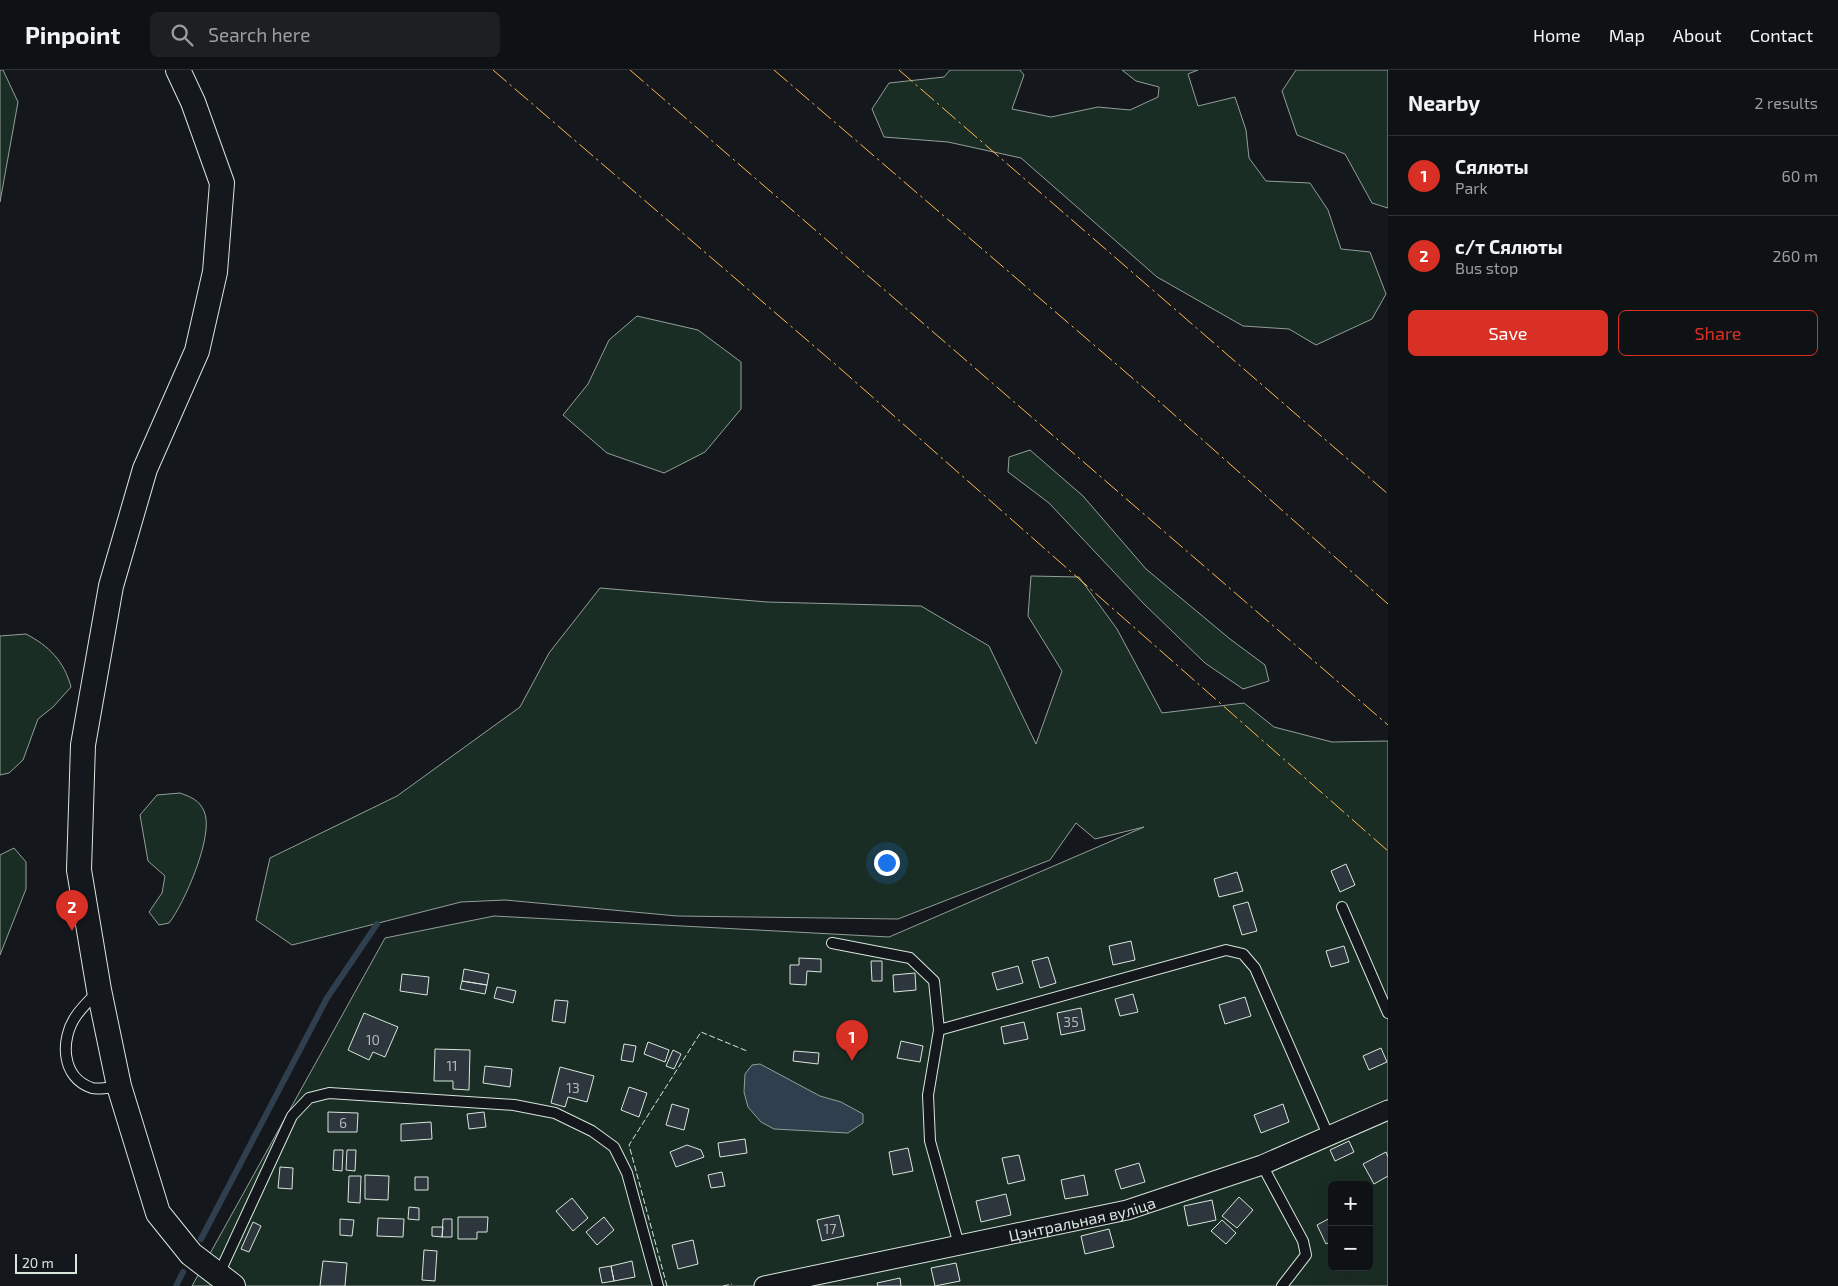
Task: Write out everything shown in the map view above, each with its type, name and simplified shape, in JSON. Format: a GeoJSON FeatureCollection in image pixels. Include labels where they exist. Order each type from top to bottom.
{"type":"FeatureCollection","features":[{"type":"Feature","properties":{"kind":"street"},"geometry":{"type":"LineString","coordinates":[[178,70],[193,102],[222,184],[215,272],[197,351],[145,470],[111,586],[83,745],[79,870],[99,990],[119,1086],[158,1212],[191,1254],[226,1281]]}},
{"type":"Feature","properties":{"kind":"street","name":"Цэнтральная вуліца"},"geometry":{"type":"LineString","coordinates":[[764,1286],[1127,1210],[1262,1166],[1388,1110]]}},
{"type":"Feature","properties":{"kind":"lane"},"geometry":{"type":"LineString","coordinates":[[1342,907],[1388,1013]]}},
{"type":"Feature","properties":{"kind":"lane"},"geometry":{"type":"LineString","coordinates":[[832,943],[910,958],[934,981],[939,1030],[928,1095],[930,1141],[959,1245]]}},
{"type":"Feature","properties":{"kind":"lane"},"geometry":{"type":"LineString","coordinates":[[939,1030],[1226,950],[1243,954],[1255,968],[1329,1137]]}},
{"type":"Feature","properties":{"kind":"lane"},"geometry":{"type":"LineString","coordinates":[[99,990],[76,1016],[64,1045],[68,1066],[79,1080],[93,1088],[119,1086]]}},
{"type":"Feature","properties":{"kind":"lane"},"geometry":{"type":"LineString","coordinates":[[226,1281],[292,1116],[309,1098],[329,1093],[514,1105],[555,1113],[592,1131],[614,1147],[627,1173],[658,1286]]}},
{"type":"Feature","properties":{"kind":"lane"},"geometry":{"type":"LineString","coordinates":[[1262,1166],[1303,1241],[1306,1255],[1282,1286]]}},
{"type":"Feature","properties":{"kind":"green space"},"geometry":{"type":"Polygon","coordinates":[[[0,70],[3,70],[18,102],[0,202],[0,70]]]}},
{"type":"Feature","properties":{"kind":"green space"},"geometry":{"type":"Polygon","coordinates":[[[950,70],[1020,70],[1024,75],[1012,109],[1051,117],[1098,107],[1130,110],[1158,97],[1159,87],[1136,81],[1122,70],[1198,70],[1188,74],[1198,106],[1235,97],[1246,130],[1249,158],[1266,181],[1310,183],[1328,210],[1341,249],[1370,252],[1386,294],[1372,319],[1316,345],[1289,329],[1243,326],[1157,277],[1021,158],[948,142],[884,137],[872,109],[889,83],[944,77],[950,70]]]}},
{"type":"Feature","properties":{"kind":"green space"},"geometry":{"type":"Polygon","coordinates":[[[1296,70],[1388,70],[1388,208],[1372,203],[1345,154],[1297,135],[1282,91],[1296,70]]]}},
{"type":"Feature","properties":{"kind":"green space"},"geometry":{"type":"Polygon","coordinates":[[[637,316],[698,330],[741,362],[741,409],[705,452],[664,473],[607,453],[563,415],[588,384],[609,340],[637,316]]]}},
{"type":"Feature","properties":{"kind":"green space"},"geometry":{"type":"Polygon","coordinates":[[[1030,450],[1083,496],[1146,569],[1230,639],[1265,665],[1269,681],[1243,689],[1205,663],[1144,604],[1049,503],[1008,472],[1009,457],[1030,450]]]}},
{"type":"Feature","properties":{"kind":"green space"},"geometry":{"type":"Polygon","coordinates":[[[1031,576],[1079,577],[1117,629],[1162,713],[1244,703],[1274,727],[1332,742],[1388,741],[1388,1286],[192,1286],[385,938],[494,916],[889,937],[1144,827],[1095,839],[1076,823],[1050,860],[898,919],[677,916],[505,900],[461,902],[292,945],[256,920],[270,858],[397,796],[520,707],[549,653],[600,588],[767,602],[921,606],[989,646],[1036,744],[1062,671],[1028,616],[1031,576]]]}},
{"type":"Feature","properties":{"kind":"green space"},"geometry":{"type":"Polygon","coordinates":[[[26,634],[42,644],[60,662],[71,687],[53,707],[38,719],[23,760],[9,773],[0,775],[0,636],[26,634]]]}},
{"type":"Feature","properties":{"kind":"green space"},"geometry":{"type":"Polygon","coordinates":[[[180,793],[194,799],[202,807],[206,822],[205,836],[202,852],[182,901],[169,923],[159,925],[149,912],[162,893],[165,876],[148,861],[140,815],[157,795],[180,793]]]}},
{"type":"Feature","properties":{"kind":"green space"},"geometry":{"type":"Polygon","coordinates":[[[14,848],[26,862],[26,889],[0,955],[0,855],[14,848]]]}},
{"type":"Feature","properties":{"kind":"water"},"geometry":{"type":"Polygon","coordinates":[[[760,1064],[820,1096],[841,1102],[863,1114],[863,1123],[848,1133],[774,1129],[761,1122],[748,1107],[744,1092],[745,1074],[752,1065],[760,1064]]]}},
{"type":"Feature","properties":{"kind":"building"},"geometry":{"type":"Polygon","coordinates":[[[1346,864],[1355,885],[1340,892],[1331,871],[1346,864]]]}},
{"type":"Feature","properties":{"kind":"building"},"geometry":{"type":"Polygon","coordinates":[[[1237,872],[1243,891],[1219,897],[1214,879],[1237,872]]]}},
{"type":"Feature","properties":{"kind":"building"},"geometry":{"type":"Polygon","coordinates":[[[1248,902],[1257,931],[1242,935],[1233,906],[1248,902]]]}},
{"type":"Feature","properties":{"kind":"building"},"geometry":{"type":"Polygon","coordinates":[[[1131,941],[1135,960],[1113,965],[1109,946],[1131,941]]]}},
{"type":"Feature","properties":{"kind":"building"},"geometry":{"type":"Polygon","coordinates":[[[1344,946],[1349,962],[1331,967],[1326,951],[1344,946]]]}},
{"type":"Feature","properties":{"kind":"building"},"geometry":{"type":"Polygon","coordinates":[[[1048,957],[1056,983],[1040,988],[1032,961],[1048,957]]]}},
{"type":"Feature","properties":{"kind":"building"},"geometry":{"type":"Polygon","coordinates":[[[799,958],[821,959],[821,972],[807,971],[806,985],[790,984],[790,965],[799,965],[799,958]]]}},
{"type":"Feature","properties":{"kind":"building"},"geometry":{"type":"Polygon","coordinates":[[[871,961],[882,961],[882,981],[872,981],[871,961]]]}},
{"type":"Feature","properties":{"kind":"building"},"geometry":{"type":"Polygon","coordinates":[[[1018,966],[1023,983],[997,990],[992,973],[1018,966]]]}},
{"type":"Feature","properties":{"kind":"building"},"geometry":{"type":"Polygon","coordinates":[[[464,969],[489,974],[487,985],[462,981],[464,969]]]}},
{"type":"Feature","properties":{"kind":"building"},"geometry":{"type":"Polygon","coordinates":[[[915,973],[916,990],[894,992],[893,975],[915,973]]]}},
{"type":"Feature","properties":{"kind":"building"},"geometry":{"type":"Polygon","coordinates":[[[402,974],[429,977],[427,995],[400,991],[402,974]]]}},
{"type":"Feature","properties":{"kind":"building"},"geometry":{"type":"Polygon","coordinates":[[[462,981],[487,985],[485,994],[460,989],[462,981]]]}},
{"type":"Feature","properties":{"kind":"building"},"geometry":{"type":"Polygon","coordinates":[[[497,987],[516,991],[513,1003],[494,998],[497,987]]]}},
{"type":"Feature","properties":{"kind":"building"},"geometry":{"type":"Polygon","coordinates":[[[1133,994],[1138,1012],[1120,1016],[1115,999],[1133,994]]]}},
{"type":"Feature","properties":{"kind":"building"},"geometry":{"type":"Polygon","coordinates":[[[1245,997],[1251,1016],[1225,1024],[1219,1005],[1245,997]]]}},
{"type":"Feature","properties":{"kind":"building"},"geometry":{"type":"Polygon","coordinates":[[[555,1000],[568,1001],[565,1023],[552,1021],[555,1000]]]}},
{"type":"Feature","properties":{"kind":"building"},"geometry":{"type":"Polygon","coordinates":[[[1081,1008],[1085,1030],[1061,1035],[1057,1013],[1081,1008]]]}},
{"type":"Feature","properties":{"kind":"building"},"geometry":{"type":"Polygon","coordinates":[[[364,1013],[398,1027],[385,1057],[373,1052],[369,1060],[348,1050],[364,1013]]]}},
{"type":"Feature","properties":{"kind":"building"},"geometry":{"type":"Polygon","coordinates":[[[1024,1022],[1028,1039],[1004,1044],[1001,1027],[1024,1022]]]}},
{"type":"Feature","properties":{"kind":"building"},"geometry":{"type":"Polygon","coordinates":[[[901,1041],[923,1046],[920,1062],[897,1058],[901,1041]]]}},
{"type":"Feature","properties":{"kind":"building"},"geometry":{"type":"Polygon","coordinates":[[[648,1042],[669,1050],[665,1062],[644,1054],[648,1042]]]}},
{"type":"Feature","properties":{"kind":"building"},"geometry":{"type":"Polygon","coordinates":[[[624,1044],[636,1046],[633,1062],[621,1060],[624,1044]]]}},
{"type":"Feature","properties":{"kind":"building"},"geometry":{"type":"Polygon","coordinates":[[[1381,1048],[1387,1062],[1369,1070],[1363,1056],[1381,1048]]]}},
{"type":"Feature","properties":{"kind":"building"},"geometry":{"type":"Polygon","coordinates":[[[435,1049],[470,1050],[469,1090],[453,1089],[453,1081],[434,1081],[435,1049]]]}},
{"type":"Feature","properties":{"kind":"building"},"geometry":{"type":"Polygon","coordinates":[[[673,1050],[681,1054],[674,1069],[666,1066],[673,1050]]]}},
{"type":"Feature","properties":{"kind":"building"},"geometry":{"type":"Polygon","coordinates":[[[794,1051],[819,1053],[818,1064],[793,1061],[794,1051]]]}},
{"type":"Feature","properties":{"kind":"building"},"geometry":{"type":"Polygon","coordinates":[[[485,1066],[512,1069],[510,1087],[483,1083],[485,1066]]]}},
{"type":"Feature","properties":{"kind":"building"},"geometry":{"type":"Polygon","coordinates":[[[560,1067],[594,1076],[587,1102],[568,1097],[565,1107],[551,1103],[560,1067]]]}},
{"type":"Feature","properties":{"kind":"building"},"geometry":{"type":"Polygon","coordinates":[[[629,1087],[647,1093],[639,1117],[621,1110],[629,1087]]]}},
{"type":"Feature","properties":{"kind":"building"},"geometry":{"type":"Polygon","coordinates":[[[672,1104],[689,1109],[684,1130],[666,1125],[672,1104]]]}},
{"type":"Feature","properties":{"kind":"building"},"geometry":{"type":"Polygon","coordinates":[[[1283,1104],[1289,1122],[1261,1133],[1254,1115],[1283,1104]]]}},
{"type":"Feature","properties":{"kind":"building"},"geometry":{"type":"Polygon","coordinates":[[[328,1112],[358,1113],[357,1132],[328,1132],[328,1112]]]}},
{"type":"Feature","properties":{"kind":"building"},"geometry":{"type":"Polygon","coordinates":[[[484,1112],[486,1127],[469,1129],[467,1114],[484,1112]]]}},
{"type":"Feature","properties":{"kind":"building"},"geometry":{"type":"Polygon","coordinates":[[[431,1122],[432,1139],[401,1141],[401,1124],[431,1122]]]}},
{"type":"Feature","properties":{"kind":"building"},"geometry":{"type":"Polygon","coordinates":[[[745,1139],[747,1153],[720,1157],[718,1143],[745,1139]]]}},
{"type":"Feature","properties":{"kind":"building"},"geometry":{"type":"Polygon","coordinates":[[[1349,1141],[1354,1152],[1335,1161],[1330,1150],[1349,1141]]]}},
{"type":"Feature","properties":{"kind":"building"},"geometry":{"type":"Polygon","coordinates":[[[687,1145],[701,1150],[704,1157],[676,1167],[670,1152],[687,1145]]]}},
{"type":"Feature","properties":{"kind":"building"},"geometry":{"type":"Polygon","coordinates":[[[908,1148],[913,1171],[893,1175],[889,1152],[908,1148]]]}},
{"type":"Feature","properties":{"kind":"building"},"geometry":{"type":"Polygon","coordinates":[[[334,1150],[343,1150],[342,1171],[333,1170],[334,1150]]]}},
{"type":"Feature","properties":{"kind":"building"},"geometry":{"type":"Polygon","coordinates":[[[347,1150],[356,1150],[355,1171],[346,1170],[347,1150]]]}},
{"type":"Feature","properties":{"kind":"building"},"geometry":{"type":"Polygon","coordinates":[[[1386,1152],[1388,1157],[1388,1176],[1374,1184],[1363,1164],[1386,1152]]]}},
{"type":"Feature","properties":{"kind":"building"},"geometry":{"type":"Polygon","coordinates":[[[1019,1155],[1025,1180],[1008,1184],[1002,1158],[1019,1155]]]}},
{"type":"Feature","properties":{"kind":"building"},"geometry":{"type":"Polygon","coordinates":[[[1139,1163],[1145,1182],[1121,1189],[1115,1170],[1139,1163]]]}},
{"type":"Feature","properties":{"kind":"building"},"geometry":{"type":"Polygon","coordinates":[[[280,1167],[293,1168],[292,1189],[278,1188],[280,1167]]]}},
{"type":"Feature","properties":{"kind":"building"},"geometry":{"type":"Polygon","coordinates":[[[722,1172],[725,1186],[711,1188],[708,1175],[722,1172]]]}},
{"type":"Feature","properties":{"kind":"building"},"geometry":{"type":"Polygon","coordinates":[[[365,1175],[389,1176],[388,1200],[365,1199],[365,1175]]]}},
{"type":"Feature","properties":{"kind":"building"},"geometry":{"type":"Polygon","coordinates":[[[1084,1175],[1088,1195],[1065,1199],[1061,1180],[1084,1175]]]}},
{"type":"Feature","properties":{"kind":"building"},"geometry":{"type":"Polygon","coordinates":[[[349,1176],[361,1176],[360,1203],[348,1202],[349,1176]]]}},
{"type":"Feature","properties":{"kind":"building"},"geometry":{"type":"Polygon","coordinates":[[[415,1177],[428,1177],[428,1190],[415,1190],[415,1177]]]}},
{"type":"Feature","properties":{"kind":"building"},"geometry":{"type":"Polygon","coordinates":[[[1006,1194],[1011,1215],[981,1222],[976,1201],[1006,1194]]]}},
{"type":"Feature","properties":{"kind":"building"},"geometry":{"type":"Polygon","coordinates":[[[1239,1197],[1253,1210],[1237,1228],[1222,1216],[1239,1197]]]}},
{"type":"Feature","properties":{"kind":"building"},"geometry":{"type":"Polygon","coordinates":[[[572,1198],[588,1218],[573,1231],[556,1211],[572,1198]]]}},
{"type":"Feature","properties":{"kind":"building"},"geometry":{"type":"Polygon","coordinates":[[[1212,1200],[1216,1220],[1188,1226],[1184,1206],[1212,1200]]]}},
{"type":"Feature","properties":{"kind":"building"},"geometry":{"type":"Polygon","coordinates":[[[409,1207],[419,1208],[419,1220],[408,1219],[409,1207]]]}},
{"type":"Feature","properties":{"kind":"building"},"geometry":{"type":"Polygon","coordinates":[[[839,1215],[844,1236],[822,1241],[817,1220],[839,1215]]]}},
{"type":"Feature","properties":{"kind":"building"},"geometry":{"type":"Polygon","coordinates":[[[458,1217],[488,1217],[487,1232],[477,1232],[477,1239],[458,1239],[458,1217]]]}},
{"type":"Feature","properties":{"kind":"building"},"geometry":{"type":"Polygon","coordinates":[[[604,1217],[614,1230],[597,1245],[586,1232],[604,1217]]]}},
{"type":"Feature","properties":{"kind":"building"},"geometry":{"type":"Polygon","coordinates":[[[378,1218],[404,1219],[403,1237],[377,1236],[378,1218]]]}},
{"type":"Feature","properties":{"kind":"building"},"geometry":{"type":"Polygon","coordinates":[[[340,1219],[354,1220],[352,1236],[340,1235],[340,1219]]]}},
{"type":"Feature","properties":{"kind":"building"},"geometry":{"type":"Polygon","coordinates":[[[443,1219],[452,1219],[452,1237],[442,1237],[443,1219]]]}},
{"type":"Feature","properties":{"kind":"building"},"geometry":{"type":"Polygon","coordinates":[[[1328,1219],[1328,1243],[1326,1244],[1317,1225],[1328,1219]]]}},
{"type":"Feature","properties":{"kind":"building"},"geometry":{"type":"Polygon","coordinates":[[[1222,1220],[1236,1233],[1226,1244],[1211,1231],[1222,1220]]]}},
{"type":"Feature","properties":{"kind":"building"},"geometry":{"type":"Polygon","coordinates":[[[253,1222],[261,1226],[249,1252],[241,1249],[253,1222]]]}},
{"type":"Feature","properties":{"kind":"building"},"geometry":{"type":"Polygon","coordinates":[[[432,1227],[443,1227],[442,1237],[432,1236],[432,1227]]]}},
{"type":"Feature","properties":{"kind":"building"},"geometry":{"type":"Polygon","coordinates":[[[1109,1229],[1114,1247],[1085,1254],[1081,1236],[1109,1229]]]}},
{"type":"Feature","properties":{"kind":"building"},"geometry":{"type":"Polygon","coordinates":[[[693,1240],[698,1264],[678,1269],[672,1245],[693,1240]]]}},
{"type":"Feature","properties":{"kind":"building"},"geometry":{"type":"Polygon","coordinates":[[[424,1250],[437,1251],[435,1281],[422,1280],[424,1250]]]}},
{"type":"Feature","properties":{"kind":"building"},"geometry":{"type":"Polygon","coordinates":[[[323,1261],[347,1263],[345,1286],[320,1286],[323,1261]]]}},
{"type":"Feature","properties":{"kind":"building"},"geometry":{"type":"Polygon","coordinates":[[[632,1261],[635,1277],[614,1281],[611,1266],[632,1261]]]}},
{"type":"Feature","properties":{"kind":"building"},"geometry":{"type":"Polygon","coordinates":[[[956,1263],[960,1281],[935,1286],[931,1268],[956,1263]]]}},
{"type":"Feature","properties":{"kind":"building"},"geometry":{"type":"Polygon","coordinates":[[[611,1266],[614,1281],[602,1283],[599,1268],[611,1266]]]}},
{"type":"Feature","properties":{"kind":"building"},"geometry":{"type":"Polygon","coordinates":[[[900,1278],[901,1286],[878,1286],[877,1283],[900,1278]]]}},
{"type":"Feature","properties":{"kind":"waterway"},"geometry":{"type":"LineString","coordinates":[[201,1239],[327,998],[377,924]]}},
{"type":"Feature","properties":{"kind":"waterway"},"geometry":{"type":"LineString","coordinates":[[176,1286],[183,1272]]}},
{"type":"Feature","properties":{"kind":"fence"},"geometry":{"type":"LineString","coordinates":[[667,1286],[629,1145],[701,1032],[747,1051]]}},
{"type":"Feature","properties":{"kind":"fence"},"geometry":{"type":"LineString","coordinates":[[723,1286],[732,1284]]}},
{"type":"Feature","properties":{"kind":"power"},"geometry":{"type":"LineString","coordinates":[[493,70],[843,371],[1388,851]]}},
{"type":"Feature","properties":{"kind":"power"},"geometry":{"type":"LineString","coordinates":[[630,70],[1388,725]]}},
{"type":"Feature","properties":{"kind":"power"},"geometry":{"type":"LineString","coordinates":[[774,70],[1144,388],[1388,604]]}},
{"type":"Feature","properties":{"kind":"power"},"geometry":{"type":"LineString","coordinates":[[899,70],[1388,494]]}},
{"type":"Feature","properties":{"kind":"place","name":"с/т Сялюты"},"geometry":{"type":"Point","coordinates":[72,931]}},
{"type":"Feature","properties":{"kind":"place","name":"Сялюты"},"geometry":{"type":"Point","coordinates":[852,1061]}}]}
